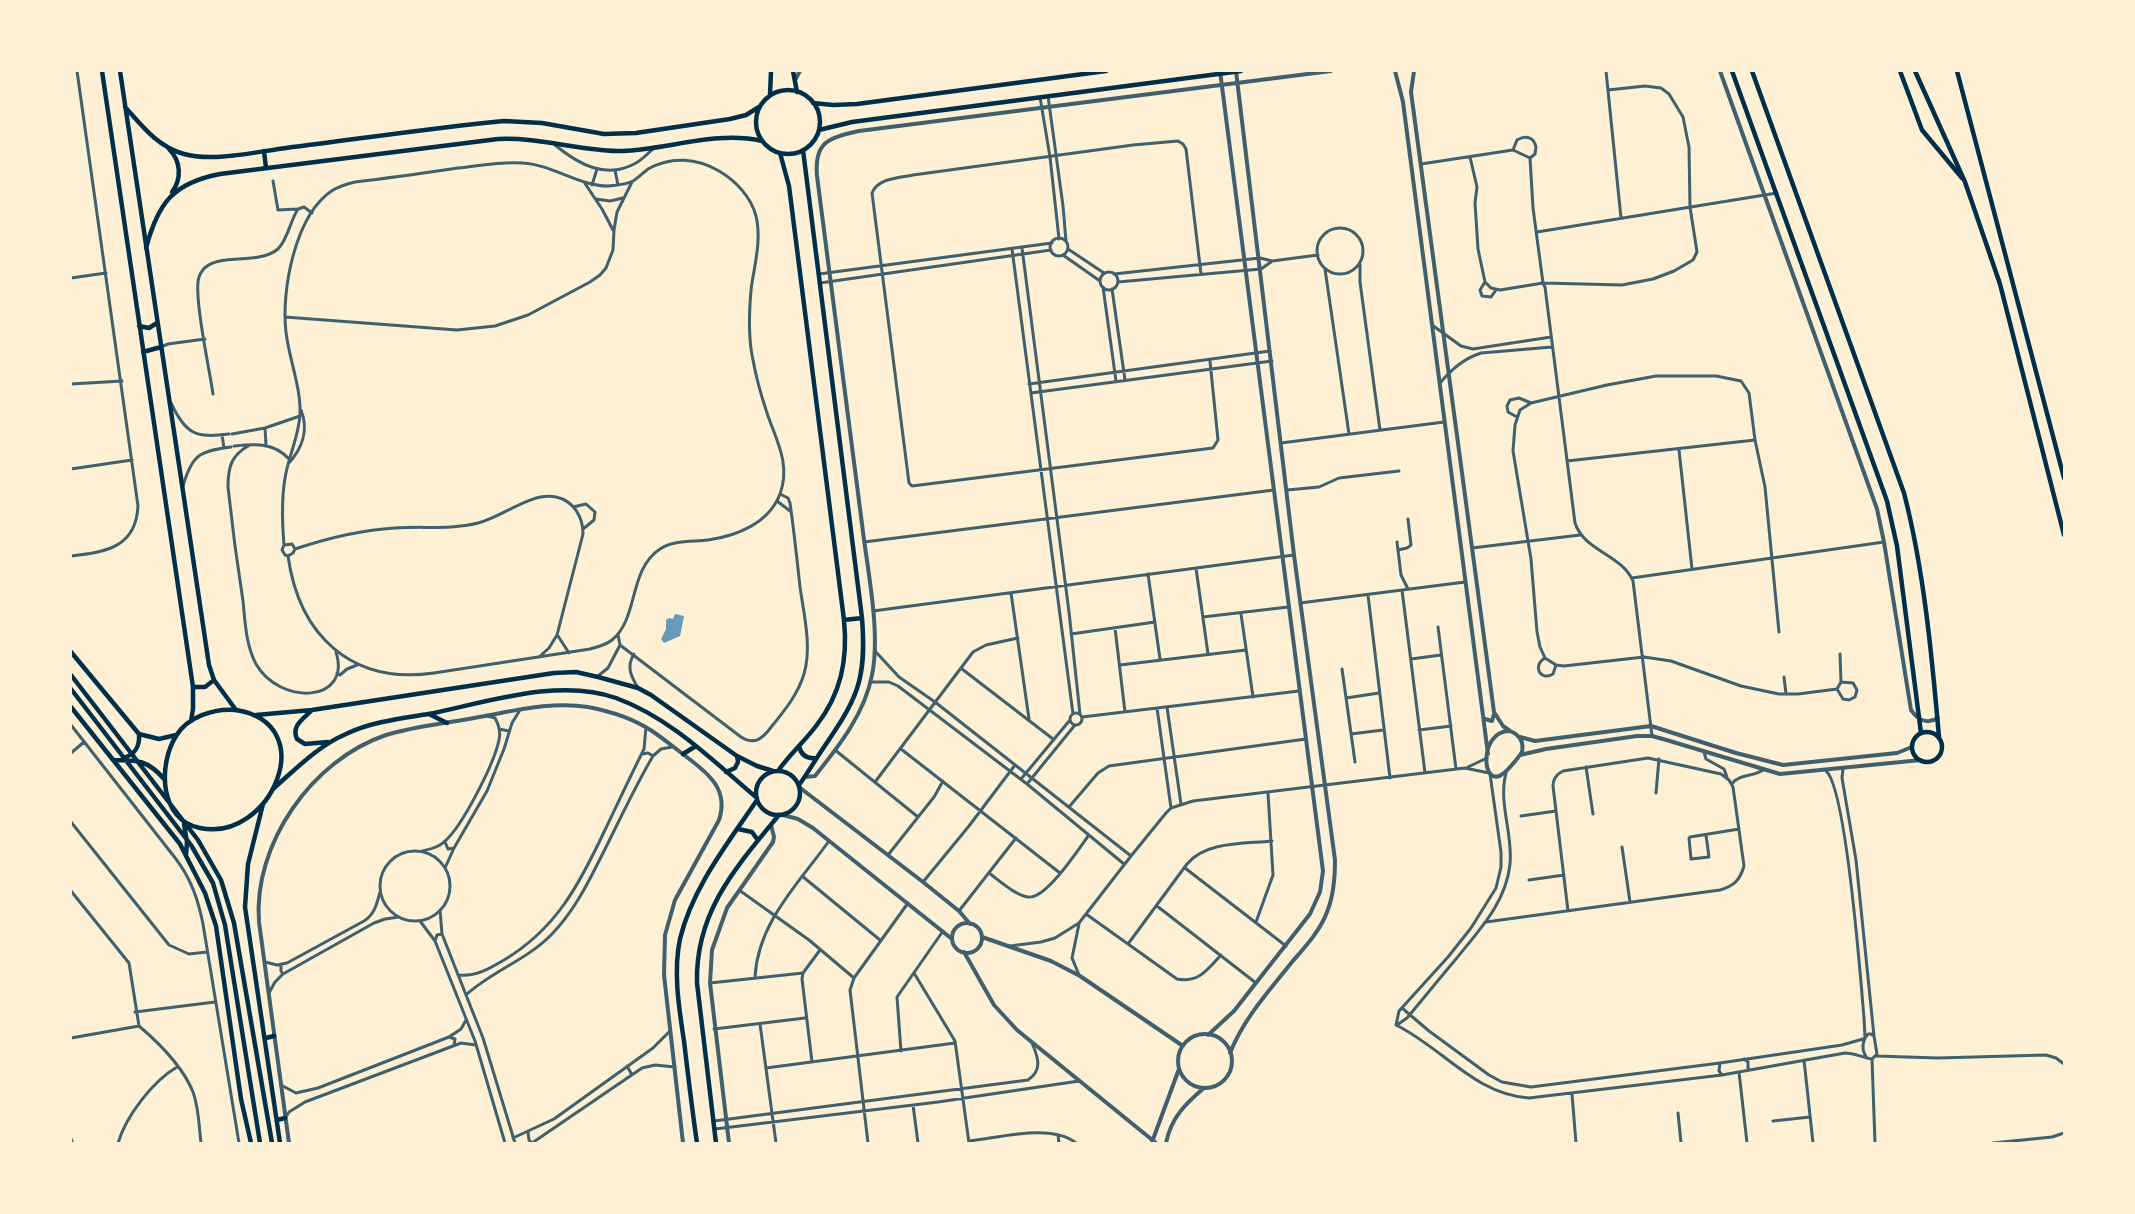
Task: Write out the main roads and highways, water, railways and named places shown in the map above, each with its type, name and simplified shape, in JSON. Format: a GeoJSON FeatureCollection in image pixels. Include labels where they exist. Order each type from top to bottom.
{"type":"FeatureCollection","features":[{"type":"Feature","properties":{"kind":"main road"},"geometry":{"type":"LineString","coordinates":[[102,71],[193,686],[194,709],[191,721]]}},
{"type":"Feature","properties":{"kind":"main road"},"geometry":{"type":"LineString","coordinates":[[120,71],[181,490],[209,665],[214,680],[236,710]]}},
{"type":"Feature","properties":{"kind":"main road"},"geometry":{"type":"LineString","coordinates":[[770,95],[771,71]]}},
{"type":"Feature","properties":{"kind":"main road"},"geometry":{"type":"LineString","coordinates":[[793,71],[797,92]]}},
{"type":"Feature","properties":{"kind":"main road"},"geometry":{"type":"LineString","coordinates":[[813,103],[832,105],[857,104],[1078,73],[1106,71]]}},
{"type":"Feature","properties":{"kind":"main road"},"geometry":{"type":"LineString","coordinates":[[1732,71],[1887,501],[1897,546],[1921,733]]}},
{"type":"Feature","properties":{"kind":"main road"},"geometry":{"type":"LineString","coordinates":[[1752,71],[1904,493],[1915,543],[1939,737],[1943,746],[1939,756],[1931,762],[1921,760],[1916,756],[1912,747],[1914,740],[1921,733],[1931,732],[1939,737]]}},
{"type":"Feature","properties":{"kind":"main road"},"geometry":{"type":"LineString","coordinates":[[1900,71],[1922,130],[1965,182]]}},
{"type":"Feature","properties":{"kind":"main road"},"geometry":{"type":"LineString","coordinates":[[1915,71],[1965,182],[2000,284],[2064,536]]}},
{"type":"Feature","properties":{"kind":"main road"},"geometry":{"type":"LineString","coordinates":[[1957,71],[2064,478]]}},
{"type":"Feature","properties":{"kind":"main road"},"geometry":{"type":"LineString","coordinates":[[819,130],[852,122],[1238,72]]}},
{"type":"Feature","properties":{"kind":"main road"},"geometry":{"type":"LineString","coordinates":[[166,146],[183,154],[198,156],[264,151],[504,121],[542,123],[604,134],[636,132],[730,119],[746,115],[760,107],[770,95],[788,90],[797,92],[813,103],[818,111],[819,130],[815,138],[803,150],[796,153],[780,153],[767,146],[762,140],[756,124],[760,107]]}},
{"type":"Feature","properties":{"kind":"main road"},"geometry":{"type":"LineString","coordinates":[[125,107],[147,131],[166,146],[172,153],[179,170],[179,179],[159,209],[146,248]]}},
{"type":"Feature","properties":{"kind":"main road"},"geometry":{"type":"LineString","coordinates":[[170,195],[184,185],[199,178],[498,139],[528,140],[618,151],[734,137],[762,140]]}},
{"type":"Feature","properties":{"kind":"main road"},"geometry":{"type":"LineString","coordinates":[[716,1143],[697,983],[698,952],[702,933],[725,883],[758,839],[781,815],[792,810],[798,803],[799,786],[816,758],[844,720],[855,696],[864,659],[862,618],[803,150]]}},
{"type":"Feature","properties":{"kind":"main road"},"geometry":{"type":"LineString","coordinates":[[264,151],[266,168]]}},
{"type":"Feature","properties":{"kind":"main road"},"geometry":{"type":"LineString","coordinates":[[697,1143],[677,984],[678,950],[685,925],[698,894],[714,865],[757,799],[758,784],[764,776],[775,771],[799,746],[824,715],[839,687],[846,657],[844,620],[789,186],[780,153]]}},
{"type":"Feature","properties":{"kind":"main road"},"geometry":{"type":"LineString","coordinates":[[139,326],[149,328],[157,323]]}},
{"type":"Feature","properties":{"kind":"main road"},"geometry":{"type":"LineString","coordinates":[[143,352],[161,347]]}},
{"type":"Feature","properties":{"kind":"main road"},"geometry":{"type":"LineString","coordinates":[[844,620],[862,618]]}},
{"type":"Feature","properties":{"kind":"main road"},"geometry":{"type":"LineString","coordinates":[[71,652],[139,734],[159,739],[176,735]]}},
{"type":"Feature","properties":{"kind":"main road"},"geometry":{"type":"LineString","coordinates":[[781,815],[766,811],[757,799],[696,746],[646,711],[614,697],[592,692],[566,690],[532,693],[363,727],[331,741],[316,751],[274,788],[264,802],[246,818],[226,827],[205,829],[194,827],[182,820],[170,805],[165,780],[167,760],[176,735],[191,721],[216,711],[236,710],[256,716],[312,710],[529,675],[576,672],[638,688],[680,714],[737,756],[747,762],[791,775],[799,786]]}},
{"type":"Feature","properties":{"kind":"main road"},"geometry":{"type":"LineString","coordinates":[[71,675],[198,840],[221,880],[234,923],[272,1143]]}},
{"type":"Feature","properties":{"kind":"main road"},"geometry":{"type":"LineString","coordinates":[[193,686],[204,687],[214,680]]}},
{"type":"Feature","properties":{"kind":"main road"},"geometry":{"type":"LineString","coordinates":[[71,689],[191,846],[212,883],[225,925],[260,1143]]}},
{"type":"Feature","properties":{"kind":"main road"},"geometry":{"type":"LineString","coordinates":[[71,707],[186,855],[205,893],[216,926],[241,1099],[251,1143]]}},
{"type":"Feature","properties":{"kind":"main road"},"geometry":{"type":"LineString","coordinates":[[312,710],[296,726],[297,739],[309,744],[331,741]]}},
{"type":"Feature","properties":{"kind":"main road"},"geometry":{"type":"LineString","coordinates":[[428,714],[447,723]]}},
{"type":"Feature","properties":{"kind":"main road"},"geometry":{"type":"LineString","coordinates":[[256,716],[272,730],[280,748],[281,769],[274,788]]}},
{"type":"Feature","properties":{"kind":"main road"},"geometry":{"type":"LineString","coordinates":[[112,758],[121,759],[132,755],[138,745],[139,734]]}},
{"type":"Feature","properties":{"kind":"main road"},"geometry":{"type":"LineString","coordinates":[[682,754],[696,746]]}},
{"type":"Feature","properties":{"kind":"main road"},"geometry":{"type":"LineString","coordinates":[[799,746],[803,754],[811,759],[816,758]]}},
{"type":"Feature","properties":{"kind":"main road"},"geometry":{"type":"LineString","coordinates":[[726,772],[735,768],[738,762],[737,756]]}},
{"type":"Feature","properties":{"kind":"main road"},"geometry":{"type":"LineString","coordinates":[[112,758],[144,762],[157,770],[165,780]]}},
{"type":"Feature","properties":{"kind":"main road"},"geometry":{"type":"LineString","coordinates":[[264,802],[248,864],[245,902],[280,1143]]}},
{"type":"Feature","properties":{"kind":"main road"},"geometry":{"type":"LineString","coordinates":[[182,820],[187,836],[186,855]]}},
{"type":"Feature","properties":{"kind":"main road"},"geometry":{"type":"LineString","coordinates":[[738,829],[752,832],[758,839]]}},
{"type":"Feature","properties":{"kind":"main road"},"geometry":{"type":"LineString","coordinates":[[266,1038],[274,1036]]}},
{"type":"Feature","properties":{"kind":"main road"},"geometry":{"type":"LineString","coordinates":[[277,1120],[285,1118]]}},
{"type":"Feature","properties":{"kind":"water"},"geometry":{"type":"Polygon","coordinates":[[[675,614],[684,616],[680,636],[664,643],[661,639],[666,629],[666,620],[669,618],[673,619],[675,614]]]}}]}
